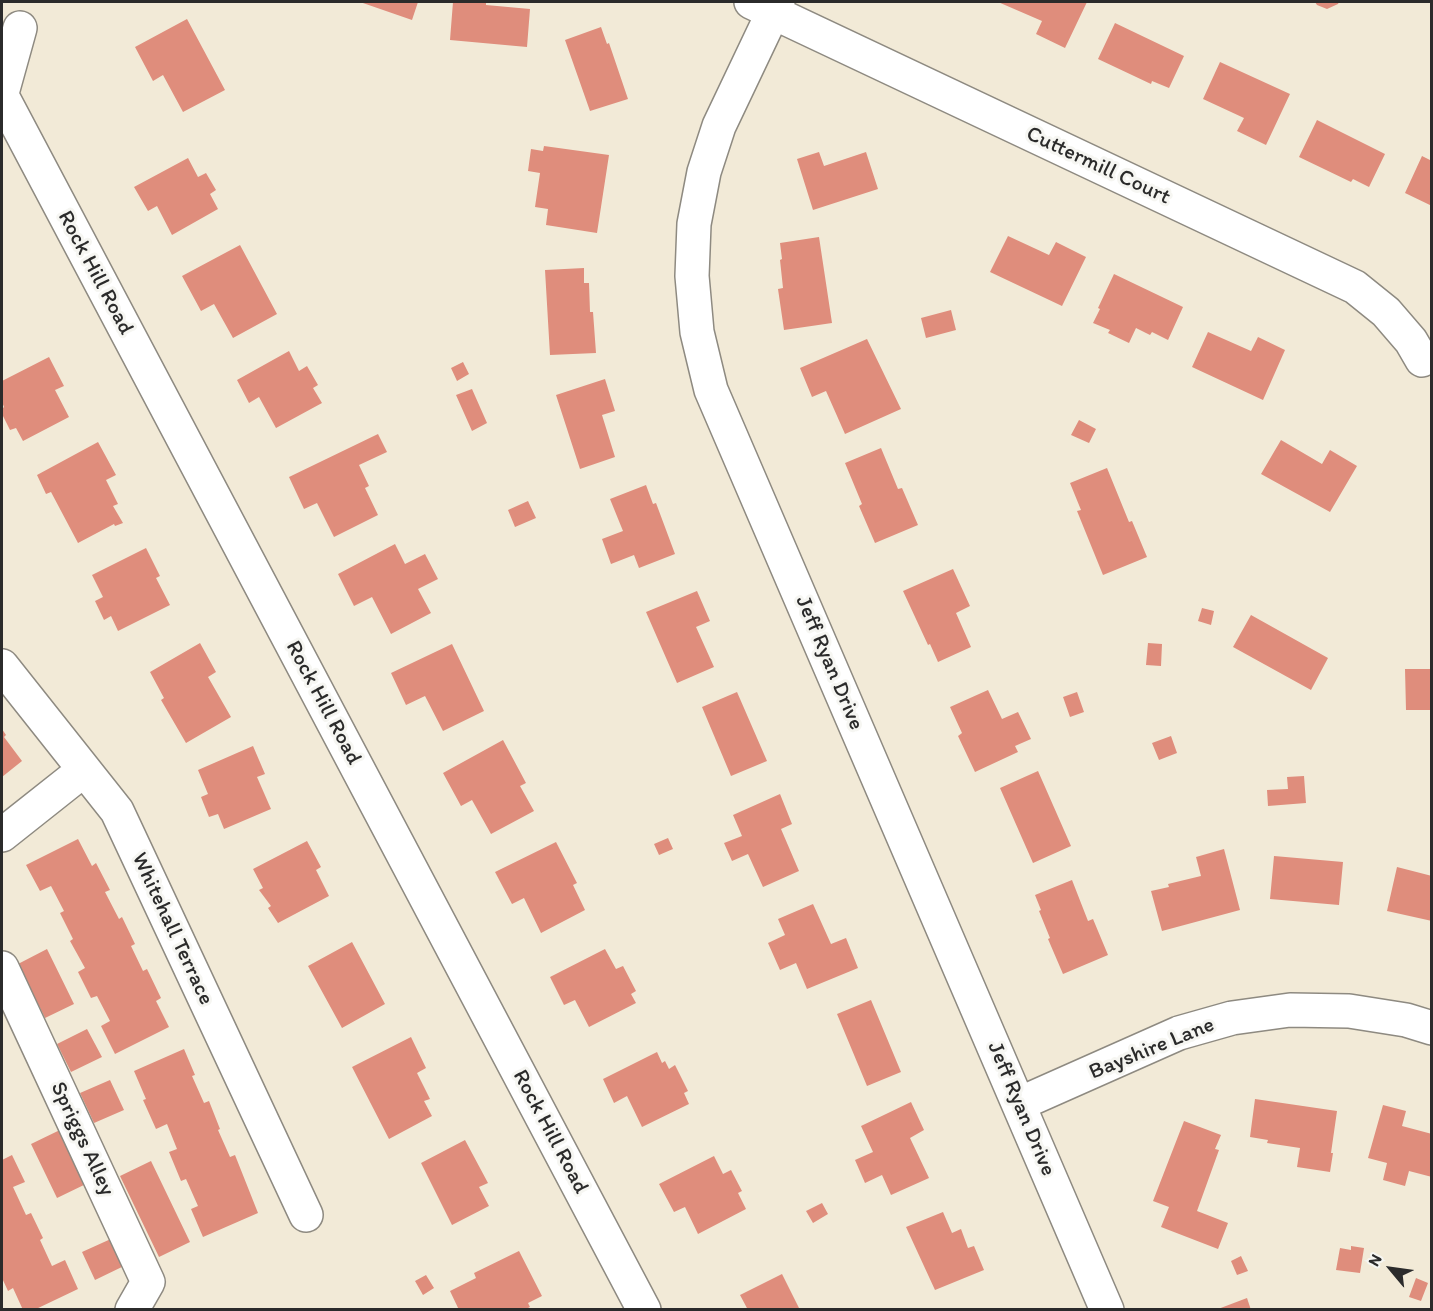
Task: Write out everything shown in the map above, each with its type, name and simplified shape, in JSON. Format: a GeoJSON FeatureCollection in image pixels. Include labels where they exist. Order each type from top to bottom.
{"type":"FeatureCollection","features":[{"type":"Feature","properties":{"kind":"street","name":"Cuttermill Court"},"geometry":{"type":"LineString","coordinates":[[768,5],[1355,287],[1386,312],[1422,360]]}},
{"type":"Feature","properties":{"kind":"street","name":"Jeff Ryan Drive"},"geometry":{"type":"LineString","coordinates":[[768,5],[719,126],[704,172],[694,224],[692,266],[697,332],[711,390],[1107,1310]]}},
{"type":"Feature","properties":{"kind":"street","name":"Rock Hill Road"},"geometry":{"type":"LineString","coordinates":[[20,28],[2,95],[644,1310]]}},
{"type":"Feature","properties":{"kind":"street","name":"Whitehall Terrace"},"geometry":{"type":"LineString","coordinates":[[2,666],[117,811],[306,1215]]}},
{"type":"Feature","properties":{"kind":"street"},"geometry":{"type":"LineString","coordinates":[[2,835],[84,770]]}},
{"type":"Feature","properties":{"kind":"street","name":"Spriggs Alley"},"geometry":{"type":"LineString","coordinates":[[2,968],[148,1282],[132,1310]]}},
{"type":"Feature","properties":{"kind":"street","name":"Bayshire Lane"},"geometry":{"type":"LineString","coordinates":[[1019,1104],[1179,1034],[1232,1018],[1290,1010],[1349,1011],[1406,1020],[1431,1028]]}},
{"type":"Feature","properties":{"kind":"building"},"geometry":{"type":"Polygon","coordinates":[[[360,2],[418,2],[412,20],[360,2]]]}},
{"type":"Feature","properties":{"kind":"building"},"geometry":{"type":"Polygon","coordinates":[[[453,2],[486,2],[486,5],[530,9],[527,47],[450,40],[453,2]]]}},
{"type":"Feature","properties":{"kind":"building"},"geometry":{"type":"Polygon","coordinates":[[[998,2],[1087,2],[1065,48],[1036,34],[1042,21],[998,2]]]}},
{"type":"Feature","properties":{"kind":"building"},"geometry":{"type":"Polygon","coordinates":[[[1315,2],[1339,2],[1327,9],[1315,2]]]}},
{"type":"Feature","properties":{"kind":"building"},"geometry":{"type":"Polygon","coordinates":[[[187,19],[225,90],[183,112],[163,75],[153,81],[135,47],[187,19]]]}},
{"type":"Feature","properties":{"kind":"building"},"geometry":{"type":"Polygon","coordinates":[[[1115,23],[1184,56],[1169,88],[1152,81],[1151,84],[1098,59],[1115,23]]]}},
{"type":"Feature","properties":{"kind":"building"},"geometry":{"type":"Polygon","coordinates":[[[601,27],[607,44],[609,43],[628,99],[590,111],[565,40],[601,27]]]}},
{"type":"Feature","properties":{"kind":"building"},"geometry":{"type":"Polygon","coordinates":[[[1220,62],[1290,94],[1266,145],[1237,131],[1244,118],[1203,99],[1220,62]]]}},
{"type":"Feature","properties":{"kind":"building"},"geometry":{"type":"Polygon","coordinates":[[[1317,120],[1385,154],[1369,187],[1353,179],[1351,182],[1299,157],[1317,120]]]}},
{"type":"Feature","properties":{"kind":"building"},"geometry":{"type":"Polygon","coordinates":[[[544,146],[609,155],[597,233],[546,225],[548,209],[535,207],[540,173],[528,171],[531,149],[543,151],[544,146]]]}},
{"type":"Feature","properties":{"kind":"building"},"geometry":{"type":"Polygon","coordinates":[[[819,152],[824,166],[866,152],[878,189],[813,210],[797,159],[819,152]]]}},
{"type":"Feature","properties":{"kind":"building"},"geometry":{"type":"Polygon","coordinates":[[[1422,156],[1432,161],[1432,206],[1405,193],[1422,156]]]}},
{"type":"Feature","properties":{"kind":"building"},"geometry":{"type":"Polygon","coordinates":[[[188,158],[198,177],[206,173],[216,190],[210,194],[218,209],[172,235],[157,206],[148,211],[134,187],[188,158]]]}},
{"type":"Feature","properties":{"kind":"building"},"geometry":{"type":"Polygon","coordinates":[[[1008,236],[1049,255],[1056,242],[1086,257],[1062,306],[990,272],[1008,236]]]}},
{"type":"Feature","properties":{"kind":"building"},"geometry":{"type":"Polygon","coordinates":[[[819,237],[832,323],[784,330],[778,289],[783,288],[780,243],[819,237]]]}},
{"type":"Feature","properties":{"kind":"building"},"geometry":{"type":"Polygon","coordinates":[[[240,245],[277,314],[233,338],[214,304],[201,311],[182,276],[240,245]]]}},
{"type":"Feature","properties":{"kind":"building"},"geometry":{"type":"Polygon","coordinates":[[[584,268],[584,283],[589,283],[590,312],[593,312],[596,353],[550,355],[545,270],[584,268]]]}},
{"type":"Feature","properties":{"kind":"building"},"geometry":{"type":"Polygon","coordinates":[[[1114,274],[1183,307],[1168,340],[1152,332],[1150,335],[1136,328],[1129,343],[1108,333],[1110,330],[1093,323],[1114,274]]]}},
{"type":"Feature","properties":{"kind":"building"},"geometry":{"type":"Polygon","coordinates":[[[951,310],[956,330],[926,338],[921,318],[951,310]]]}},
{"type":"Feature","properties":{"kind":"building"},"geometry":{"type":"Polygon","coordinates":[[[1208,332],[1251,351],[1258,337],[1285,350],[1263,400],[1192,367],[1208,332]]]}},
{"type":"Feature","properties":{"kind":"building"},"geometry":{"type":"Polygon","coordinates":[[[867,339],[901,409],[845,434],[826,391],[812,397],[800,368],[867,339]]]}},
{"type":"Feature","properties":{"kind":"building"},"geometry":{"type":"Polygon","coordinates":[[[289,351],[299,371],[307,366],[318,385],[313,388],[322,403],[276,428],[259,397],[249,403],[237,380],[289,351]]]}},
{"type":"Feature","properties":{"kind":"building"},"geometry":{"type":"Polygon","coordinates":[[[49,357],[64,386],[55,390],[69,417],[23,441],[16,428],[10,430],[2,414],[4,407],[2,381],[49,357]]]}},
{"type":"Feature","properties":{"kind":"building"},"geometry":{"type":"Polygon","coordinates":[[[463,362],[469,374],[457,381],[451,368],[463,362]]]}},
{"type":"Feature","properties":{"kind":"building"},"geometry":{"type":"Polygon","coordinates":[[[605,379],[615,411],[602,415],[615,457],[580,469],[556,395],[605,379]]]}},
{"type":"Feature","properties":{"kind":"building"},"geometry":{"type":"Polygon","coordinates":[[[472,389],[487,423],[472,431],[456,395],[472,389]]]}},
{"type":"Feature","properties":{"kind":"building"},"geometry":{"type":"Polygon","coordinates":[[[1079,420],[1096,429],[1089,443],[1071,435],[1079,420]]]}},
{"type":"Feature","properties":{"kind":"building"},"geometry":{"type":"Polygon","coordinates":[[[378,434],[387,452],[359,465],[369,486],[365,488],[378,515],[334,537],[317,503],[304,509],[289,477],[378,434]]]}},
{"type":"Feature","properties":{"kind":"building"},"geometry":{"type":"Polygon","coordinates":[[[1281,440],[1322,464],[1330,450],[1357,466],[1330,512],[1261,474],[1281,440]]]}},
{"type":"Feature","properties":{"kind":"building"},"geometry":{"type":"Polygon","coordinates":[[[98,442],[116,475],[106,480],[118,504],[113,506],[123,523],[115,526],[114,524],[78,543],[51,492],[46,494],[37,475],[98,442]]]}},
{"type":"Feature","properties":{"kind":"building"},"geometry":{"type":"Polygon","coordinates":[[[881,448],[898,489],[902,488],[918,525],[875,543],[859,506],[862,504],[845,463],[881,448]]]}},
{"type":"Feature","properties":{"kind":"building"},"geometry":{"type":"Polygon","coordinates":[[[1107,468],[1129,522],[1132,521],[1147,557],[1103,575],[1077,511],[1081,510],[1070,483],[1107,468]]]}},
{"type":"Feature","properties":{"kind":"building"},"geometry":{"type":"Polygon","coordinates":[[[646,485],[653,504],[656,503],[675,554],[639,568],[634,555],[611,564],[602,539],[623,531],[610,499],[646,485]]]}},
{"type":"Feature","properties":{"kind":"building"},"geometry":{"type":"Polygon","coordinates":[[[528,501],[536,518],[515,527],[508,510],[528,501]]]}},
{"type":"Feature","properties":{"kind":"building"},"geometry":{"type":"Polygon","coordinates":[[[395,544],[405,564],[425,554],[438,579],[418,589],[431,613],[391,634],[372,597],[354,606],[338,574],[395,544]]]}},
{"type":"Feature","properties":{"kind":"building"},"geometry":{"type":"Polygon","coordinates":[[[146,548],[160,576],[156,578],[170,605],[118,631],[111,616],[104,620],[95,601],[103,597],[92,575],[146,548]]]}},
{"type":"Feature","properties":{"kind":"building"},"geometry":{"type":"Polygon","coordinates":[[[953,569],[970,606],[956,613],[971,647],[938,662],[903,591],[953,569]]]}},
{"type":"Feature","properties":{"kind":"building"},"geometry":{"type":"Polygon","coordinates":[[[697,591],[710,621],[696,627],[714,667],[677,683],[646,612],[697,591]]]}},
{"type":"Feature","properties":{"kind":"building"},"geometry":{"type":"Polygon","coordinates":[[[1202,608],[1214,611],[1211,625],[1198,621],[1202,608]]]}},
{"type":"Feature","properties":{"kind":"building"},"geometry":{"type":"Polygon","coordinates":[[[1251,615],[1328,658],[1311,690],[1233,647],[1251,615]]]}},
{"type":"Feature","properties":{"kind":"building"},"geometry":{"type":"Polygon","coordinates":[[[200,643],[216,672],[208,677],[231,717],[186,743],[161,700],[164,698],[150,672],[200,643]]]}},
{"type":"Feature","properties":{"kind":"building"},"geometry":{"type":"Polygon","coordinates":[[[1148,643],[1162,644],[1161,666],[1146,665],[1148,643]]]}},
{"type":"Feature","properties":{"kind":"building"},"geometry":{"type":"Polygon","coordinates":[[[452,644],[484,711],[443,731],[425,696],[406,705],[391,673],[452,644]]]}},
{"type":"Feature","properties":{"kind":"building"},"geometry":{"type":"Polygon","coordinates":[[[1405,669],[1432,669],[1432,710],[1406,710],[1405,669]]]}},
{"type":"Feature","properties":{"kind":"building"},"geometry":{"type":"Polygon","coordinates":[[[988,690],[1002,719],[1018,712],[1031,739],[1015,746],[1018,752],[975,772],[958,736],[962,733],[950,707],[988,690]]]}},
{"type":"Feature","properties":{"kind":"building"},"geometry":{"type":"Polygon","coordinates":[[[737,692],[767,761],[731,776],[702,707],[737,692]]]}},
{"type":"Feature","properties":{"kind":"building"},"geometry":{"type":"Polygon","coordinates":[[[1077,692],[1084,712],[1070,717],[1063,697],[1077,692]]]}},
{"type":"Feature","properties":{"kind":"building"},"geometry":{"type":"Polygon","coordinates":[[[2,729],[6,735],[4,737],[22,761],[2,777],[2,729]]]}},
{"type":"Feature","properties":{"kind":"building"},"geometry":{"type":"Polygon","coordinates":[[[1171,736],[1177,753],[1159,760],[1152,743],[1171,736]]]}},
{"type":"Feature","properties":{"kind":"building"},"geometry":{"type":"Polygon","coordinates":[[[503,740],[526,783],[520,786],[534,811],[491,834],[472,800],[461,806],[443,773],[503,740]]]}},
{"type":"Feature","properties":{"kind":"building"},"geometry":{"type":"Polygon","coordinates":[[[253,746],[265,774],[257,777],[271,809],[224,829],[218,814],[209,817],[201,797],[208,794],[198,770],[253,746]]]}},
{"type":"Feature","properties":{"kind":"building"},"geometry":{"type":"Polygon","coordinates":[[[1038,771],[1071,846],[1033,863],[1000,788],[1038,771]]]}},
{"type":"Feature","properties":{"kind":"building"},"geometry":{"type":"Polygon","coordinates":[[[1304,776],[1306,803],[1268,806],[1267,790],[1288,789],[1287,777],[1304,776]]]}},
{"type":"Feature","properties":{"kind":"building"},"geometry":{"type":"Polygon","coordinates":[[[780,794],[792,824],[781,829],[799,871],[763,887],[748,854],[732,861],[724,843],[742,836],[733,815],[780,794]]]}},
{"type":"Feature","properties":{"kind":"building"},"geometry":{"type":"Polygon","coordinates":[[[668,838],[673,849],[659,855],[654,844],[668,838]]]}},
{"type":"Feature","properties":{"kind":"building"},"geometry":{"type":"Polygon","coordinates":[[[78,839],[92,866],[96,863],[110,890],[105,892],[119,919],[122,917],[135,944],[131,946],[143,971],[147,969],[161,998],[156,1001],[169,1027],[115,1054],[101,1026],[110,1021],[97,996],[91,998],[78,972],[85,968],[70,941],[73,939],[60,913],[64,911],[51,886],[40,891],[26,865],[78,839]]]}},
{"type":"Feature","properties":{"kind":"building"},"geometry":{"type":"Polygon","coordinates":[[[307,841],[321,867],[316,870],[329,896],[278,923],[268,908],[271,906],[259,890],[263,888],[253,869],[307,841]]]}},
{"type":"Feature","properties":{"kind":"building"},"geometry":{"type":"Polygon","coordinates":[[[556,842],[577,883],[573,885],[585,910],[541,933],[524,898],[512,904],[495,872],[556,842]]]}},
{"type":"Feature","properties":{"kind":"building"},"geometry":{"type":"Polygon","coordinates":[[[1224,849],[1240,910],[1162,931],[1151,891],[1169,887],[1168,884],[1201,876],[1196,857],[1224,849]]]}},
{"type":"Feature","properties":{"kind":"building"},"geometry":{"type":"Polygon","coordinates":[[[1274,856],[1343,862],[1339,905],[1270,899],[1274,856]]]}},
{"type":"Feature","properties":{"kind":"building"},"geometry":{"type":"Polygon","coordinates":[[[1397,867],[1432,876],[1432,921],[1387,911],[1397,867]]]}},
{"type":"Feature","properties":{"kind":"building"},"geometry":{"type":"Polygon","coordinates":[[[1072,880],[1088,921],[1093,919],[1108,955],[1063,974],[1048,939],[1050,938],[1035,895],[1072,880]]]}},
{"type":"Feature","properties":{"kind":"building"},"geometry":{"type":"Polygon","coordinates":[[[813,904],[831,944],[846,938],[858,968],[807,989],[796,963],[780,970],[768,943],[785,935],[778,919],[813,904]]]}},
{"type":"Feature","properties":{"kind":"building"},"geometry":{"type":"Polygon","coordinates":[[[352,942],[385,1004],[342,1028],[308,966],[352,942]]]}},
{"type":"Feature","properties":{"kind":"building"},"geometry":{"type":"Polygon","coordinates":[[[47,949],[74,1004],[45,1018],[18,964],[47,949]]]}},
{"type":"Feature","properties":{"kind":"building"},"geometry":{"type":"Polygon","coordinates":[[[605,949],[616,969],[623,966],[636,991],[631,994],[636,1003],[589,1027],[575,1000],[564,1005],[550,977],[605,949]]]}},
{"type":"Feature","properties":{"kind":"building"},"geometry":{"type":"Polygon","coordinates":[[[871,1000],[901,1072],[867,1086],[837,1014],[871,1000]]]}},
{"type":"Feature","properties":{"kind":"building"},"geometry":{"type":"Polygon","coordinates":[[[87,1029],[102,1057],[71,1072],[57,1044],[87,1029]]]}},
{"type":"Feature","properties":{"kind":"building"},"geometry":{"type":"Polygon","coordinates":[[[411,1037],[426,1068],[417,1073],[430,1099],[424,1101],[432,1116],[389,1139],[352,1067],[411,1037]]]}},
{"type":"Feature","properties":{"kind":"building"},"geometry":{"type":"Polygon","coordinates":[[[184,1049],[195,1075],[192,1076],[204,1103],[209,1101],[220,1129],[218,1130],[230,1157],[235,1155],[258,1213],[203,1237],[191,1209],[198,1206],[186,1179],[181,1181],[169,1152],[177,1149],[167,1124],[156,1129],[143,1100],[146,1099],[134,1071],[184,1049]]]}},
{"type":"Feature","properties":{"kind":"building"},"geometry":{"type":"Polygon","coordinates":[[[657,1052],[662,1063],[665,1061],[669,1069],[675,1065],[688,1091],[684,1093],[689,1104],[642,1127],[627,1096],[614,1103],[603,1079],[657,1052]]]}},
{"type":"Feature","properties":{"kind":"building"},"geometry":{"type":"Polygon","coordinates":[[[110,1080],[124,1110],[94,1123],[80,1093],[110,1080]]]}},
{"type":"Feature","properties":{"kind":"building"},"geometry":{"type":"Polygon","coordinates":[[[1255,1099],[1337,1111],[1330,1172],[1297,1167],[1300,1148],[1267,1143],[1268,1140],[1250,1137],[1255,1099]]]}},
{"type":"Feature","properties":{"kind":"building"},"geometry":{"type":"Polygon","coordinates":[[[911,1102],[924,1130],[910,1138],[929,1178],[891,1195],[882,1175],[865,1183],[855,1160],[873,1152],[861,1126],[911,1102]]]}},
{"type":"Feature","properties":{"kind":"building"},"geometry":{"type":"Polygon","coordinates":[[[1383,1105],[1406,1111],[1402,1126],[1432,1134],[1432,1177],[1409,1171],[1405,1186],[1383,1180],[1387,1163],[1368,1158],[1383,1105]]]}},
{"type":"Feature","properties":{"kind":"building"},"geometry":{"type":"Polygon","coordinates":[[[1184,1121],[1221,1135],[1215,1149],[1219,1150],[1197,1211],[1228,1223],[1218,1249],[1161,1227],[1169,1207],[1153,1201],[1184,1121]]]}},
{"type":"Feature","properties":{"kind":"building"},"geometry":{"type":"Polygon","coordinates":[[[62,1129],[88,1183],[57,1198],[31,1144],[62,1129]]]}},
{"type":"Feature","properties":{"kind":"building"},"geometry":{"type":"Polygon","coordinates":[[[465,1140],[488,1183],[479,1187],[489,1206],[452,1225],[421,1163],[465,1140]]]}},
{"type":"Feature","properties":{"kind":"building"},"geometry":{"type":"Polygon","coordinates":[[[12,1155],[25,1182],[13,1187],[26,1215],[31,1213],[43,1238],[40,1240],[52,1266],[65,1260],[78,1289],[34,1310],[23,1310],[13,1288],[8,1291],[2,1278],[2,1160],[12,1155]]]}},
{"type":"Feature","properties":{"kind":"building"},"geometry":{"type":"Polygon","coordinates":[[[714,1156],[723,1174],[731,1170],[742,1191],[738,1193],[746,1209],[698,1234],[685,1207],[674,1212],[659,1184],[714,1156]]]}},
{"type":"Feature","properties":{"kind":"building"},"geometry":{"type":"Polygon","coordinates":[[[151,1161],[190,1242],[159,1257],[120,1176],[151,1161]]]}},
{"type":"Feature","properties":{"kind":"building"},"geometry":{"type":"Polygon","coordinates":[[[822,1203],[828,1214],[813,1223],[806,1211],[822,1203]]]}},
{"type":"Feature","properties":{"kind":"building"},"geometry":{"type":"Polygon","coordinates":[[[943,1212],[952,1233],[961,1229],[968,1248],[974,1246],[984,1270],[935,1290],[906,1227],[943,1212]]]}},
{"type":"Feature","properties":{"kind":"building"},"geometry":{"type":"Polygon","coordinates":[[[113,1238],[126,1265],[95,1280],[82,1252],[113,1238]]]}},
{"type":"Feature","properties":{"kind":"building"},"geometry":{"type":"Polygon","coordinates":[[[1351,1246],[1364,1248],[1360,1273],[1336,1270],[1340,1248],[1351,1250],[1351,1246]]]}},
{"type":"Feature","properties":{"kind":"building"},"geometry":{"type":"Polygon","coordinates":[[[519,1251],[542,1296],[528,1303],[530,1307],[524,1310],[459,1310],[450,1291],[476,1278],[474,1273],[519,1251]]]}},
{"type":"Feature","properties":{"kind":"building"},"geometry":{"type":"Polygon","coordinates":[[[1241,1256],[1248,1271],[1237,1275],[1231,1261],[1241,1256]]]}},
{"type":"Feature","properties":{"kind":"building"},"geometry":{"type":"Polygon","coordinates":[[[782,1274],[800,1310],[748,1310],[740,1295],[782,1274]]]}},
{"type":"Feature","properties":{"kind":"building"},"geometry":{"type":"Polygon","coordinates":[[[426,1275],[434,1288],[423,1295],[415,1281],[426,1275]]]}},
{"type":"Feature","properties":{"kind":"building"},"geometry":{"type":"Polygon","coordinates":[[[1416,1278],[1428,1283],[1421,1301],[1409,1297],[1416,1278]]]}},
{"type":"Feature","properties":{"kind":"building"},"geometry":{"type":"Polygon","coordinates":[[[1247,1298],[1251,1310],[1218,1310],[1218,1309],[1247,1298]]]}}]}
